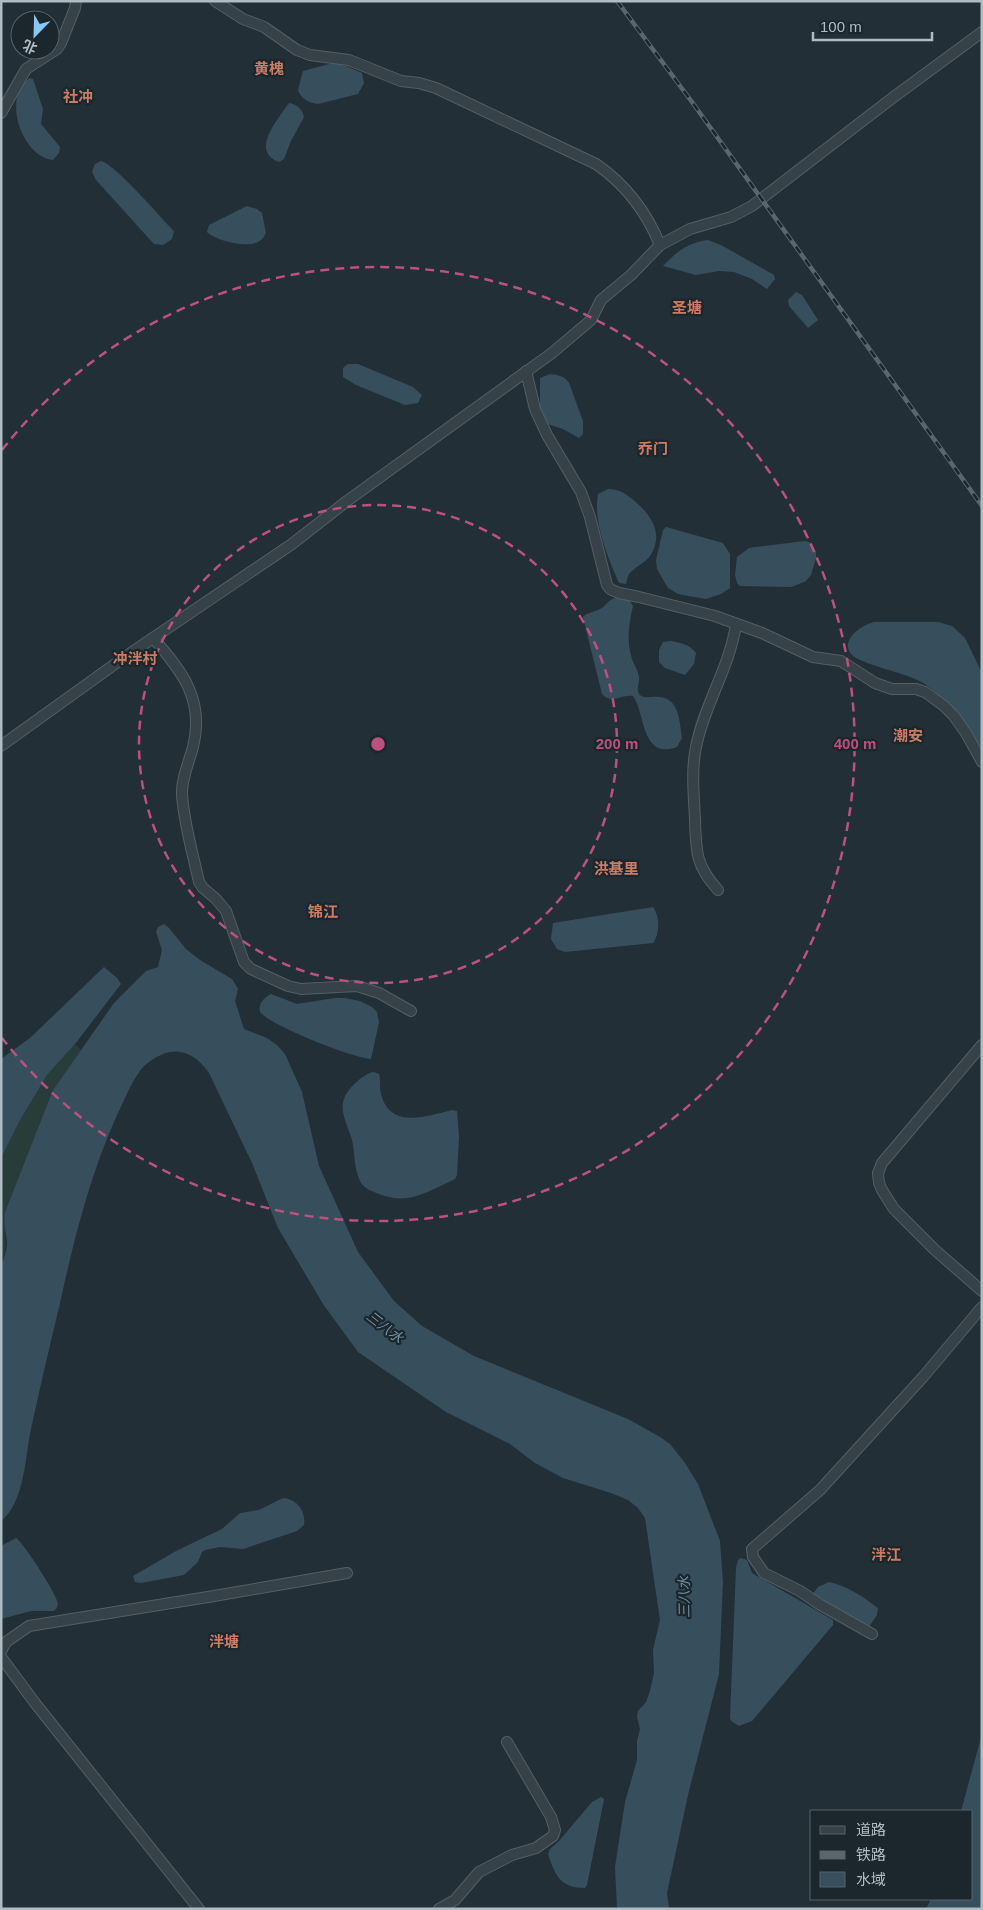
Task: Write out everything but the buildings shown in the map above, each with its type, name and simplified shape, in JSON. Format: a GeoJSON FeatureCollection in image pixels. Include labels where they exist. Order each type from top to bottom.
{"type":"FeatureCollection","features":[{"type":"Feature","properties":{"kind":"street"},"geometry":{"type":"LineString","coordinates":[[1,113],[26,70],[57,49],[62,43],[76,1]]}},
{"type":"Feature","properties":{"kind":"street"},"geometry":{"type":"LineString","coordinates":[[215,1],[243,19],[264,27],[297,50],[310,55],[349,60],[401,81],[419,83],[436,88],[596,164],[618,180],[651,223],[660,245]]}},
{"type":"Feature","properties":{"kind":"street"},"geometry":{"type":"LineString","coordinates":[[1,746],[153,638],[292,544],[347,501],[552,353],[591,320],[600,300],[631,275],[660,245],[690,229],[731,217],[752,206],[982,32]]}},
{"type":"Feature","properties":{"kind":"street"},"geometry":{"type":"LineString","coordinates":[[526,371],[535,409],[547,435],[581,492],[590,517],[607,585],[610,589],[618,594],[640,597],[736,624],[767,635],[812,657],[841,661],[875,683],[892,690],[925,692],[954,716],[982,762]]}},
{"type":"Feature","properties":{"kind":"street"},"geometry":{"type":"LineString","coordinates":[[718,890],[706,877],[698,861],[693,774],[695,748],[734,644],[736,624]]}},
{"type":"Feature","properties":{"kind":"street"},"geometry":{"type":"LineString","coordinates":[[153,638],[174,662],[185,679],[193,698],[196,721],[194,742],[182,794],[185,815],[199,882],[202,888],[216,899],[226,911],[244,962],[251,969],[288,986],[301,989],[357,986],[379,993],[411,1011]]}},
{"type":"Feature","properties":{"kind":"street"},"geometry":{"type":"LineString","coordinates":[[982,1045],[882,1163],[878,1173],[882,1190],[894,1209],[935,1250],[982,1291]]}},
{"type":"Feature","properties":{"kind":"street"},"geometry":{"type":"LineString","coordinates":[[872,1634],[800,1591],[764,1573],[753,1557],[752,1550],[820,1490],[923,1377],[982,1307]]}},
{"type":"Feature","properties":{"kind":"street"},"geometry":{"type":"LineString","coordinates":[[1,1651],[6,1642],[29,1626],[347,1572]]}},
{"type":"Feature","properties":{"kind":"street"},"geometry":{"type":"LineString","coordinates":[[1,1657],[35,1703],[200,1909]]}},
{"type":"Feature","properties":{"kind":"street"},"geometry":{"type":"LineString","coordinates":[[439,1909],[455,1900],[479,1872],[512,1855],[536,1848],[553,1836],[555,1830],[551,1817],[508,1742]]}},
{"type":"Feature","properties":{"kind":"green space"},"geometry":{"type":"Polygon","coordinates":[[[75,1044],[81,1050],[53,1090],[5,1212],[5,1246],[1,1267],[1,1158],[19,1122],[47,1075],[75,1044]]]}},
{"type":"Feature","properties":{"kind":"water"},"geometry":{"type":"Polygon","coordinates":[[[333,63],[362,73],[364,83],[358,94],[318,104],[303,98],[298,90],[303,71],[333,63]]]}},
{"type":"Feature","properties":{"kind":"water"},"geometry":{"type":"Polygon","coordinates":[[[30,78],[33,79],[43,109],[41,124],[60,147],[59,153],[53,160],[42,156],[32,148],[24,137],[19,125],[16,111],[17,98],[21,87],[30,78]]]}},
{"type":"Feature","properties":{"kind":"water"},"geometry":{"type":"Polygon","coordinates":[[[289,103],[299,108],[304,117],[284,159],[279,162],[270,157],[266,150],[266,142],[274,125],[289,103]]]}},
{"type":"Feature","properties":{"kind":"water"},"geometry":{"type":"Polygon","coordinates":[[[101,161],[108,164],[127,181],[174,231],[172,239],[163,245],[154,244],[96,180],[92,172],[95,164],[101,161]]]}},
{"type":"Feature","properties":{"kind":"water"},"geometry":{"type":"Polygon","coordinates":[[[247,206],[257,209],[262,213],[266,233],[259,241],[253,244],[232,243],[207,232],[209,225],[247,206]]]}},
{"type":"Feature","properties":{"kind":"water"},"geometry":{"type":"Polygon","coordinates":[[[708,240],[721,245],[774,275],[775,279],[767,289],[752,279],[734,272],[719,271],[696,275],[663,266],[683,248],[708,240]]]}},
{"type":"Feature","properties":{"kind":"water"},"geometry":{"type":"Polygon","coordinates":[[[796,292],[802,295],[818,320],[808,328],[789,306],[788,300],[796,292]]]}},
{"type":"Feature","properties":{"kind":"water"},"geometry":{"type":"Polygon","coordinates":[[[348,364],[358,364],[413,387],[422,395],[418,403],[405,405],[356,385],[343,377],[343,368],[348,364]]]}},
{"type":"Feature","properties":{"kind":"water"},"geometry":{"type":"Polygon","coordinates":[[[550,374],[563,377],[569,383],[583,421],[583,434],[579,438],[563,429],[544,423],[540,407],[540,378],[550,374]]]}},
{"type":"Feature","properties":{"kind":"water"},"geometry":{"type":"Polygon","coordinates":[[[608,489],[620,491],[638,504],[655,528],[656,542],[654,549],[645,561],[629,574],[626,584],[619,583],[602,540],[597,505],[598,494],[608,489]]]}},
{"type":"Feature","properties":{"kind":"water"},"geometry":{"type":"Polygon","coordinates":[[[666,527],[723,543],[730,554],[730,588],[721,594],[706,599],[678,594],[668,588],[657,569],[656,560],[663,530],[666,527]]]}},
{"type":"Feature","properties":{"kind":"water"},"geometry":{"type":"Polygon","coordinates":[[[805,541],[812,543],[816,552],[811,575],[806,581],[792,587],[740,586],[737,583],[735,575],[737,557],[749,548],[805,541]]]}},
{"type":"Feature","properties":{"kind":"water"},"geometry":{"type":"Polygon","coordinates":[[[615,598],[629,600],[633,606],[629,625],[629,639],[630,652],[639,677],[639,693],[644,697],[667,699],[672,703],[680,722],[682,738],[677,747],[665,749],[657,747],[651,742],[646,734],[633,696],[609,699],[602,694],[583,617],[602,608],[615,598]]]}},
{"type":"Feature","properties":{"kind":"water"},"geometry":{"type":"Polygon","coordinates":[[[874,622],[938,622],[952,626],[965,638],[982,673],[982,755],[950,708],[925,684],[908,676],[863,661],[851,654],[848,648],[850,638],[859,629],[874,622]]]}},
{"type":"Feature","properties":{"kind":"water"},"geometry":{"type":"Polygon","coordinates":[[[671,641],[688,646],[696,653],[694,664],[685,675],[665,668],[659,662],[659,650],[663,642],[671,641]]]}},
{"type":"Feature","properties":{"kind":"water"},"geometry":{"type":"Polygon","coordinates":[[[653,907],[657,915],[658,925],[657,935],[653,943],[565,952],[557,949],[551,939],[553,923],[653,907]]]}},
{"type":"Feature","properties":{"kind":"water","name":"三八水"},"geometry":{"type":"Polygon","coordinates":[[[164,924],[186,949],[200,960],[232,979],[238,989],[235,1001],[244,1029],[267,1038],[285,1054],[302,1092],[319,1166],[358,1252],[394,1301],[422,1326],[474,1356],[628,1419],[660,1437],[670,1444],[698,1484],[720,1541],[723,1582],[719,1674],[688,1795],[667,1893],[669,1909],[617,1909],[615,1867],[625,1802],[637,1760],[637,1741],[640,1729],[637,1717],[638,1711],[646,1702],[650,1691],[654,1673],[653,1650],[660,1620],[645,1518],[638,1508],[628,1500],[563,1478],[535,1463],[510,1444],[446,1412],[358,1352],[323,1304],[278,1228],[252,1163],[209,1073],[194,1057],[188,1054],[168,1052],[148,1062],[142,1068],[128,1091],[107,1138],[91,1184],[71,1255],[34,1413],[23,1478],[15,1502],[9,1513],[1,1521],[1,1267],[7,1245],[4,1223],[5,1212],[53,1090],[114,1003],[146,971],[158,967],[162,950],[156,932],[158,927],[164,924]]]}},
{"type":"Feature","properties":{"kind":"water"},"geometry":{"type":"Polygon","coordinates":[[[104,967],[121,984],[75,1044],[47,1075],[19,1122],[1,1158],[1,1059],[30,1038],[104,967]]]}},
{"type":"Feature","properties":{"kind":"water"},"geometry":{"type":"Polygon","coordinates":[[[271,994],[297,1004],[345,998],[360,1001],[372,1007],[377,1012],[379,1022],[371,1059],[348,1053],[295,1033],[267,1018],[260,1012],[260,1006],[264,999],[271,994]]]}},
{"type":"Feature","properties":{"kind":"water"},"geometry":{"type":"Polygon","coordinates":[[[374,1072],[379,1074],[381,1094],[392,1113],[411,1118],[452,1110],[457,1111],[459,1137],[457,1175],[455,1179],[409,1198],[390,1197],[379,1194],[362,1184],[358,1176],[343,1104],[352,1086],[361,1078],[374,1072]]]}},
{"type":"Feature","properties":{"kind":"water"},"geometry":{"type":"Polygon","coordinates":[[[283,1498],[296,1503],[304,1515],[304,1525],[297,1531],[243,1549],[220,1547],[205,1550],[202,1552],[198,1562],[184,1575],[141,1583],[135,1582],[133,1576],[176,1551],[222,1529],[240,1513],[259,1510],[283,1498]]]}},
{"type":"Feature","properties":{"kind":"water"},"geometry":{"type":"Polygon","coordinates":[[[16,1538],[40,1570],[53,1591],[58,1604],[54,1611],[31,1611],[1,1619],[1,1546],[16,1538]]]}},
{"type":"Feature","properties":{"kind":"water"},"geometry":{"type":"Polygon","coordinates":[[[741,1558],[747,1560],[752,1573],[833,1620],[833,1625],[752,1721],[739,1726],[731,1721],[730,1718],[736,1568],[738,1560],[741,1558]]]}},
{"type":"Feature","properties":{"kind":"water"},"geometry":{"type":"Polygon","coordinates":[[[829,1582],[849,1589],[878,1608],[877,1615],[868,1628],[812,1595],[818,1587],[829,1582]]]}},
{"type":"Feature","properties":{"kind":"water"},"geometry":{"type":"Polygon","coordinates":[[[982,1734],[982,1909],[926,1909],[930,1900],[973,1900],[973,1810],[961,1810],[982,1734]]]}},
{"type":"Feature","properties":{"kind":"water"},"geometry":{"type":"Polygon","coordinates":[[[601,1797],[604,1799],[587,1885],[585,1888],[570,1886],[564,1883],[556,1874],[548,1854],[550,1849],[592,1802],[601,1797]]]}},
{"type":"Feature","properties":{"kind":"railway"},"geometry":{"type":"LineString","coordinates":[[617,1],[692,102],[982,506]]}},
{"type":"Feature","properties":{"kind":"district","name":"黄槐"},"geometry":{"type":"Point","coordinates":[269,68]}},
{"type":"Feature","properties":{"kind":"district","name":"社冲"},"geometry":{"type":"Point","coordinates":[78,96]}},
{"type":"Feature","properties":{"kind":"district","name":"圣塘"},"geometry":{"type":"Point","coordinates":[687,307]}},
{"type":"Feature","properties":{"kind":"district","name":"乔门"},"geometry":{"type":"Point","coordinates":[653,448]}},
{"type":"Feature","properties":{"kind":"district","name":"冲泮村"},"geometry":{"type":"Point","coordinates":[135,658]}},
{"type":"Feature","properties":{"kind":"district","name":"潮安"},"geometry":{"type":"Point","coordinates":[908,735]}},
{"type":"Feature","properties":{"kind":"district","name":"洪基里"},"geometry":{"type":"Point","coordinates":[616,868]}},
{"type":"Feature","properties":{"kind":"district","name":"锦江"},"geometry":{"type":"Point","coordinates":[323,911]}},
{"type":"Feature","properties":{"kind":"district","name":"泮江"},"geometry":{"type":"Point","coordinates":[886,1554]}},
{"type":"Feature","properties":{"kind":"district","name":"泮塘"},"geometry":{"type":"Point","coordinates":[224,1641]}}]}
